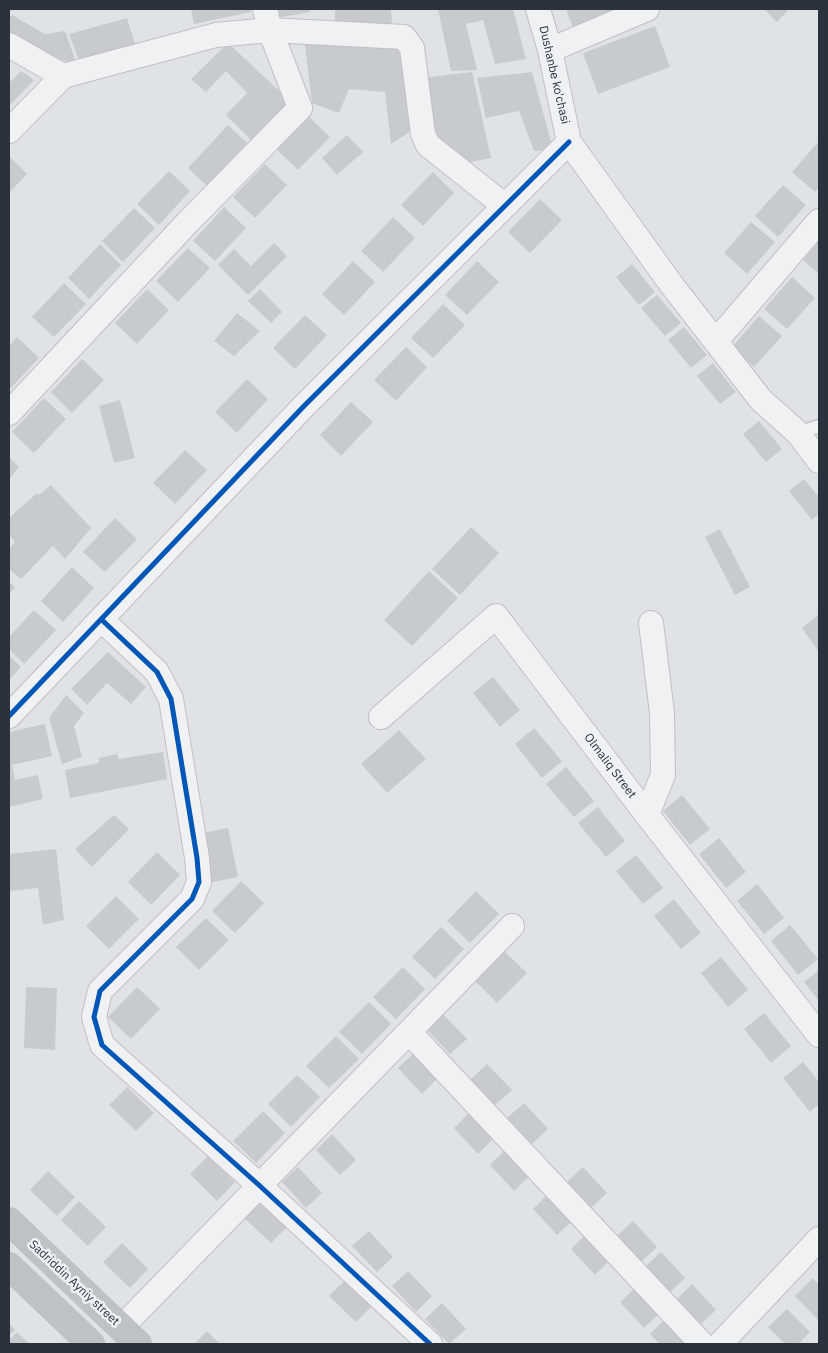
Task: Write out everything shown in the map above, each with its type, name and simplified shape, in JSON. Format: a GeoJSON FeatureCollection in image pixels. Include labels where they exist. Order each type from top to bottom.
{"type":"FeatureCollection","features":[{"type":"Feature","properties":{"kind":"main road","name":"Sadriddin Ayniy street"},"geometry":{"type":"LineString","coordinates":[[9,1221],[122,1339]]}},
{"type":"Feature","properties":{"kind":"main road"},"geometry":{"type":"LineString","coordinates":[[9,1266],[91,1344]]}},
{"type":"Feature","properties":{"kind":"street","name":"Dushanbe ko'chasi"},"geometry":{"type":"LineString","coordinates":[[538,9],[550,50],[569,142]]}},
{"type":"Feature","properties":{"kind":"street"},"geometry":{"type":"LineString","coordinates":[[550,50],[647,9]]}},
{"type":"Feature","properties":{"kind":"street"},"geometry":{"type":"LineString","coordinates":[[9,413],[190,220],[300,108],[268,20]]}},
{"type":"Feature","properties":{"kind":"street"},"geometry":{"type":"LineString","coordinates":[[9,131],[63,76],[268,20],[404,37],[412,48],[423,134],[428,145],[505,206]]}},
{"type":"Feature","properties":{"kind":"street"},"geometry":{"type":"LineString","coordinates":[[9,45],[63,76]]}},
{"type":"Feature","properties":{"kind":"street"},"geometry":{"type":"LineString","coordinates":[[9,716],[304,406],[569,142],[671,284],[761,400],[809,429],[819,461]]}},
{"type":"Feature","properties":{"kind":"street"},"geometry":{"type":"LineString","coordinates":[[716,341],[819,221]]}},
{"type":"Feature","properties":{"kind":"street","name":"Olmaliq Street"},"geometry":{"type":"LineString","coordinates":[[381,717],[496,616],[647,815],[819,1035]]}},
{"type":"Feature","properties":{"kind":"street"},"geometry":{"type":"LineString","coordinates":[[102,620],[157,672],[172,699],[197,858],[199,882],[192,900],[100,991],[94,1017],[102,1045],[260,1186],[430,1344]]}},
{"type":"Feature","properties":{"kind":"street"},"geometry":{"type":"LineString","coordinates":[[647,815],[663,775],[662,712],[651,623]]}},
{"type":"Feature","properties":{"kind":"street"},"geometry":{"type":"LineString","coordinates":[[122,1339],[260,1186],[512,926]]}},
{"type":"Feature","properties":{"kind":"street"},"geometry":{"type":"LineString","coordinates":[[409,1032],[702,1344]]}},
{"type":"Feature","properties":{"kind":"street"},"geometry":{"type":"LineString","coordinates":[[720,1344],[819,1239]]}},
{"type":"Feature","properties":{"kind":"building"},"geometry":{"type":"Polygon","coordinates":[[[191,9],[250,9],[251,12],[194,24],[191,9]]]}},
{"type":"Feature","properties":{"kind":"building"},"geometry":{"type":"Polygon","coordinates":[[[275,9],[310,9],[310,12],[276,18],[275,9]]]}},
{"type":"Feature","properties":{"kind":"building"},"geometry":{"type":"Polygon","coordinates":[[[335,9],[391,9],[392,25],[335,27],[335,9]]]}},
{"type":"Feature","properties":{"kind":"building"},"geometry":{"type":"Polygon","coordinates":[[[438,9],[513,9],[526,59],[495,64],[483,20],[466,24],[477,70],[451,71],[438,9]]]}},
{"type":"Feature","properties":{"kind":"building"},"geometry":{"type":"Polygon","coordinates":[[[566,9],[629,9],[574,30],[566,9]]]}},
{"type":"Feature","properties":{"kind":"building"},"geometry":{"type":"Polygon","coordinates":[[[764,9],[789,9],[777,22],[764,9]]]}},
{"type":"Feature","properties":{"kind":"building"},"geometry":{"type":"Polygon","coordinates":[[[12,15],[45,34],[65,31],[77,65],[36,51],[9,36],[9,17],[12,15]]]}},
{"type":"Feature","properties":{"kind":"building"},"geometry":{"type":"Polygon","coordinates":[[[127,18],[136,47],[80,63],[69,34],[127,18]]]}},
{"type":"Feature","properties":{"kind":"building"},"geometry":{"type":"Polygon","coordinates":[[[655,26],[670,67],[598,94],[583,53],[655,26]]]}},
{"type":"Feature","properties":{"kind":"building"},"geometry":{"type":"Polygon","coordinates":[[[304,37],[404,50],[414,129],[391,144],[385,92],[349,89],[339,113],[312,103],[304,37]]]}},
{"type":"Feature","properties":{"kind":"building"},"geometry":{"type":"Polygon","coordinates":[[[228,43],[289,100],[254,143],[226,115],[247,93],[226,71],[206,92],[191,79],[228,43]]]}},
{"type":"Feature","properties":{"kind":"building"},"geometry":{"type":"Polygon","coordinates":[[[21,71],[34,80],[9,106],[9,83],[21,71]]]}},
{"type":"Feature","properties":{"kind":"building"},"geometry":{"type":"Polygon","coordinates":[[[472,72],[491,158],[460,164],[431,143],[421,78],[472,72]]]}},
{"type":"Feature","properties":{"kind":"building"},"geometry":{"type":"Polygon","coordinates":[[[532,72],[553,149],[534,151],[519,111],[486,118],[477,78],[532,72]]]}},
{"type":"Feature","properties":{"kind":"building"},"geometry":{"type":"Polygon","coordinates":[[[308,116],[330,137],[298,170],[276,149],[308,116]]]}},
{"type":"Feature","properties":{"kind":"building"},"geometry":{"type":"Polygon","coordinates":[[[228,125],[247,143],[207,186],[188,168],[228,125]]]}},
{"type":"Feature","properties":{"kind":"building"},"geometry":{"type":"Polygon","coordinates":[[[347,135],[363,152],[337,175],[322,158],[347,135]]]}},
{"type":"Feature","properties":{"kind":"building"},"geometry":{"type":"Polygon","coordinates":[[[819,141],[819,188],[815,192],[792,172],[819,141]]]}},
{"type":"Feature","properties":{"kind":"building"},"geometry":{"type":"Polygon","coordinates":[[[9,156],[27,174],[9,193],[9,156]]]}},
{"type":"Feature","properties":{"kind":"building"},"geometry":{"type":"Polygon","coordinates":[[[265,164],[287,185],[255,218],[233,197],[265,164]]]}},
{"type":"Feature","properties":{"kind":"building"},"geometry":{"type":"Polygon","coordinates":[[[169,171],[190,191],[159,225],[137,204],[169,171]]]}},
{"type":"Feature","properties":{"kind":"building"},"geometry":{"type":"Polygon","coordinates":[[[433,172],[454,193],[423,226],[401,205],[433,172]]]}},
{"type":"Feature","properties":{"kind":"building"},"geometry":{"type":"Polygon","coordinates":[[[783,185],[806,205],[778,237],[755,216],[783,185]]]}},
{"type":"Feature","properties":{"kind":"building"},"geometry":{"type":"Polygon","coordinates":[[[540,199],[562,220],[530,253],[508,232],[540,199]]]}},
{"type":"Feature","properties":{"kind":"building"},"geometry":{"type":"Polygon","coordinates":[[[224,207],[246,228],[215,261],[193,241],[224,207]]]}},
{"type":"Feature","properties":{"kind":"building"},"geometry":{"type":"Polygon","coordinates":[[[134,208],[155,228],[123,262],[102,241],[134,208]]]}},
{"type":"Feature","properties":{"kind":"building"},"geometry":{"type":"Polygon","coordinates":[[[393,217],[415,238],[383,272],[361,251],[393,217]]]}},
{"type":"Feature","properties":{"kind":"building"},"geometry":{"type":"Polygon","coordinates":[[[751,222],[775,242],[747,274],[724,253],[751,222]]]}},
{"type":"Feature","properties":{"kind":"building"},"geometry":{"type":"Polygon","coordinates":[[[819,241],[819,274],[803,260],[819,241]]]}},
{"type":"Feature","properties":{"kind":"building"},"geometry":{"type":"Polygon","coordinates":[[[274,243],[287,256],[248,295],[218,265],[234,249],[251,266],[274,243]]]}},
{"type":"Feature","properties":{"kind":"building"},"geometry":{"type":"Polygon","coordinates":[[[100,244],[121,265],[89,299],[68,278],[100,244]]]}},
{"type":"Feature","properties":{"kind":"building"},"geometry":{"type":"Polygon","coordinates":[[[188,248],[210,268],[178,302],[156,281],[188,248]]]}},
{"type":"Feature","properties":{"kind":"building"},"geometry":{"type":"Polygon","coordinates":[[[353,261],[375,282],[344,315],[322,294],[353,261]]]}},
{"type":"Feature","properties":{"kind":"building"},"geometry":{"type":"Polygon","coordinates":[[[477,261],[499,282],[467,315],[445,295],[477,261]]]}},
{"type":"Feature","properties":{"kind":"building"},"geometry":{"type":"Polygon","coordinates":[[[632,264],[655,292],[639,305],[616,277],[632,264]]]}},
{"type":"Feature","properties":{"kind":"building"},"geometry":{"type":"Polygon","coordinates":[[[792,277],[815,298],[787,329],[764,309],[792,277]]]}},
{"type":"Feature","properties":{"kind":"building"},"geometry":{"type":"Polygon","coordinates":[[[64,283],[86,304],[54,337],[32,317],[64,283]]]}},
{"type":"Feature","properties":{"kind":"building"},"geometry":{"type":"Polygon","coordinates":[[[147,289],[169,310],[137,344],[115,323],[147,289]]]}},
{"type":"Feature","properties":{"kind":"building"},"geometry":{"type":"Polygon","coordinates":[[[260,289],[282,312],[271,323],[248,301],[260,289]]]}},
{"type":"Feature","properties":{"kind":"building"},"geometry":{"type":"Polygon","coordinates":[[[657,295],[681,323],[665,336],[641,308],[657,295]]]}},
{"type":"Feature","properties":{"kind":"building"},"geometry":{"type":"Polygon","coordinates":[[[443,304],[465,325],[433,358],[411,338],[443,304]]]}},
{"type":"Feature","properties":{"kind":"building"},"geometry":{"type":"Polygon","coordinates":[[[237,313],[260,331],[234,356],[214,341],[237,313]]]}},
{"type":"Feature","properties":{"kind":"building"},"geometry":{"type":"Polygon","coordinates":[[[305,315],[327,335],[295,369],[273,348],[305,315]]]}},
{"type":"Feature","properties":{"kind":"building"},"geometry":{"type":"Polygon","coordinates":[[[759,316],[782,336],[754,367],[732,347],[759,316]]]}},
{"type":"Feature","properties":{"kind":"building"},"geometry":{"type":"Polygon","coordinates":[[[684,327],[707,355],[691,368],[668,340],[684,327]]]}},
{"type":"Feature","properties":{"kind":"building"},"geometry":{"type":"Polygon","coordinates":[[[17,337],[39,358],[9,390],[9,346],[17,337]]]}},
{"type":"Feature","properties":{"kind":"building"},"geometry":{"type":"Polygon","coordinates":[[[406,347],[427,367],[396,401],[374,380],[406,347]]]}},
{"type":"Feature","properties":{"kind":"building"},"geometry":{"type":"Polygon","coordinates":[[[82,359],[104,380],[72,413],[51,392],[82,359]]]}},
{"type":"Feature","properties":{"kind":"building"},"geometry":{"type":"Polygon","coordinates":[[[713,363],[736,392],[720,404],[697,376],[713,363]]]}},
{"type":"Feature","properties":{"kind":"building"},"geometry":{"type":"Polygon","coordinates":[[[247,379],[268,399],[237,433],[215,412],[247,379]]]}},
{"type":"Feature","properties":{"kind":"building"},"geometry":{"type":"Polygon","coordinates":[[[44,398],[66,419],[34,453],[12,432],[44,398]]]}},
{"type":"Feature","properties":{"kind":"building"},"geometry":{"type":"Polygon","coordinates":[[[120,400],[135,458],[114,463],[99,406],[120,400]]]}},
{"type":"Feature","properties":{"kind":"building"},"geometry":{"type":"Polygon","coordinates":[[[351,402],[373,422],[341,456],[320,435],[351,402]]]}},
{"type":"Feature","properties":{"kind":"building"},"geometry":{"type":"Polygon","coordinates":[[[759,421],[782,449],[766,462],[743,434],[759,421]]]}},
{"type":"Feature","properties":{"kind":"building"},"geometry":{"type":"Polygon","coordinates":[[[185,450],[207,470],[175,504],[153,483],[185,450]]]}},
{"type":"Feature","properties":{"kind":"building"},"geometry":{"type":"Polygon","coordinates":[[[9,457],[19,467],[9,479],[9,457]]]}},
{"type":"Feature","properties":{"kind":"building"},"geometry":{"type":"Polygon","coordinates":[[[804,479],[819,497],[819,514],[812,520],[789,491],[804,479]]]}},
{"type":"Feature","properties":{"kind":"building"},"geometry":{"type":"Polygon","coordinates":[[[51,485],[91,528],[65,559],[53,546],[21,579],[9,569],[9,549],[15,542],[9,534],[9,518],[37,493],[39,495],[51,485]]]}},
{"type":"Feature","properties":{"kind":"building"},"geometry":{"type":"Polygon","coordinates":[[[115,518],[137,539],[105,572],[83,552],[115,518]]]}},
{"type":"Feature","properties":{"kind":"building"},"geometry":{"type":"Polygon","coordinates":[[[471,527],[499,553],[460,595],[432,569],[471,527]]]}},
{"type":"Feature","properties":{"kind":"building"},"geometry":{"type":"Polygon","coordinates":[[[720,529],[750,587],[735,595],[705,537],[720,529]]]}},
{"type":"Feature","properties":{"kind":"building"},"geometry":{"type":"Polygon","coordinates":[[[72,567],[94,588],[63,622],[41,601],[72,567]]]}},
{"type":"Feature","properties":{"kind":"building"},"geometry":{"type":"Polygon","coordinates":[[[429,571],[458,598],[412,646],[384,620],[429,571]]]}},
{"type":"Feature","properties":{"kind":"building"},"geometry":{"type":"Polygon","coordinates":[[[9,582],[15,587],[9,594],[9,582]]]}},
{"type":"Feature","properties":{"kind":"building"},"geometry":{"type":"Polygon","coordinates":[[[34,610],[56,630],[24,664],[9,649],[9,637],[34,610]]]}},
{"type":"Feature","properties":{"kind":"building"},"geometry":{"type":"Polygon","coordinates":[[[819,614],[819,652],[802,628],[819,614]]]}},
{"type":"Feature","properties":{"kind":"building"},"geometry":{"type":"Polygon","coordinates":[[[108,652],[146,687],[131,704],[107,683],[87,705],[71,689],[108,652]]]}},
{"type":"Feature","properties":{"kind":"building"},"geometry":{"type":"Polygon","coordinates":[[[9,655],[21,667],[9,680],[9,655]]]}},
{"type":"Feature","properties":{"kind":"building"},"geometry":{"type":"Polygon","coordinates":[[[493,677],[520,710],[500,727],[473,693],[493,677]]]}},
{"type":"Feature","properties":{"kind":"building"},"geometry":{"type":"Polygon","coordinates":[[[66,695],[84,713],[74,726],[82,757],[62,764],[49,718],[66,695]]]}},
{"type":"Feature","properties":{"kind":"building"},"geometry":{"type":"Polygon","coordinates":[[[45,724],[52,756],[12,765],[15,780],[38,775],[43,799],[9,807],[9,732],[45,724]]]}},
{"type":"Feature","properties":{"kind":"building"},"geometry":{"type":"Polygon","coordinates":[[[534,728],[562,761],[542,778],[515,744],[534,728]]]}},
{"type":"Feature","properties":{"kind":"building"},"geometry":{"type":"Polygon","coordinates":[[[399,730],[426,759],[387,793],[361,764],[399,730]]]}},
{"type":"Feature","properties":{"kind":"building"},"geometry":{"type":"Polygon","coordinates":[[[163,752],[167,779],[70,798],[65,770],[99,763],[99,758],[117,754],[119,759],[163,752]]]}},
{"type":"Feature","properties":{"kind":"building"},"geometry":{"type":"Polygon","coordinates":[[[566,767],[594,801],[574,817],[546,784],[566,767]]]}},
{"type":"Feature","properties":{"kind":"building"},"geometry":{"type":"Polygon","coordinates":[[[682,795],[710,829],[690,845],[663,811],[682,795]]]}},
{"type":"Feature","properties":{"kind":"building"},"geometry":{"type":"Polygon","coordinates":[[[598,807],[625,841],[606,857],[578,823],[598,807]]]}},
{"type":"Feature","properties":{"kind":"building"},"geometry":{"type":"Polygon","coordinates":[[[114,815],[129,829],[92,867],[75,849],[114,815]]]}},
{"type":"Feature","properties":{"kind":"building"},"geometry":{"type":"Polygon","coordinates":[[[228,828],[238,877],[209,883],[198,834],[228,828]]]}},
{"type":"Feature","properties":{"kind":"building"},"geometry":{"type":"Polygon","coordinates":[[[719,838],[746,872],[726,888],[699,854],[719,838]]]}},
{"type":"Feature","properties":{"kind":"building"},"geometry":{"type":"Polygon","coordinates":[[[56,849],[64,920],[43,925],[38,888],[9,891],[9,854],[56,849]]]}},
{"type":"Feature","properties":{"kind":"building"},"geometry":{"type":"Polygon","coordinates":[[[157,852],[180,875],[151,905],[128,882],[157,852]]]}},
{"type":"Feature","properties":{"kind":"building"},"geometry":{"type":"Polygon","coordinates":[[[636,855],[663,888],[643,904],[616,871],[636,855]]]}},
{"type":"Feature","properties":{"kind":"building"},"geometry":{"type":"Polygon","coordinates":[[[241,881],[264,903],[235,933],[212,911],[241,881]]]}},
{"type":"Feature","properties":{"kind":"building"},"geometry":{"type":"Polygon","coordinates":[[[757,884],[784,918],[764,934],[737,901],[757,884]]]}},
{"type":"Feature","properties":{"kind":"building"},"geometry":{"type":"Polygon","coordinates":[[[476,891],[499,914],[470,943],[447,921],[476,891]]]}},
{"type":"Feature","properties":{"kind":"building"},"geometry":{"type":"Polygon","coordinates":[[[116,896],[139,919],[109,949],[86,926],[116,896]]]}},
{"type":"Feature","properties":{"kind":"building"},"geometry":{"type":"Polygon","coordinates":[[[674,899],[701,933],[681,949],[654,916],[674,899]]]}},
{"type":"Feature","properties":{"kind":"building"},"geometry":{"type":"Polygon","coordinates":[[[206,918],[229,940],[199,970],[176,947],[206,918]]]}},
{"type":"Feature","properties":{"kind":"building"},"geometry":{"type":"Polygon","coordinates":[[[790,925],[818,959],[798,975],[771,941],[790,925]]]}},
{"type":"Feature","properties":{"kind":"building"},"geometry":{"type":"Polygon","coordinates":[[[441,927],[464,949],[435,979],[412,957],[441,927]]]}},
{"type":"Feature","properties":{"kind":"building"},"geometry":{"type":"Polygon","coordinates":[[[504,951],[527,973],[497,1003],[475,981],[504,951]]]}},
{"type":"Feature","properties":{"kind":"building"},"geometry":{"type":"Polygon","coordinates":[[[721,957],[748,990],[728,1007],[701,973],[721,957]]]}},
{"type":"Feature","properties":{"kind":"building"},"geometry":{"type":"Polygon","coordinates":[[[403,967],[425,989],[396,1019],[373,997],[403,967]]]}},
{"type":"Feature","properties":{"kind":"building"},"geometry":{"type":"Polygon","coordinates":[[[819,970],[819,1001],[804,982],[819,970]]]}},
{"type":"Feature","properties":{"kind":"building"},"geometry":{"type":"Polygon","coordinates":[[[26,987],[57,988],[55,1050],[24,1048],[26,987]]]}},
{"type":"Feature","properties":{"kind":"building"},"geometry":{"type":"Polygon","coordinates":[[[137,987],[160,1009],[131,1039],[108,1017],[137,987]]]}},
{"type":"Feature","properties":{"kind":"building"},"geometry":{"type":"Polygon","coordinates":[[[369,1002],[391,1024],[362,1054],[339,1032],[369,1002]]]}},
{"type":"Feature","properties":{"kind":"building"},"geometry":{"type":"Polygon","coordinates":[[[442,1013],[467,1039],[450,1054],[426,1029],[442,1013]]]}},
{"type":"Feature","properties":{"kind":"building"},"geometry":{"type":"Polygon","coordinates":[[[764,1013],[791,1046],[771,1063],[744,1029],[764,1013]]]}},
{"type":"Feature","properties":{"kind":"building"},"geometry":{"type":"Polygon","coordinates":[[[336,1036],[359,1059],[329,1088],[306,1066],[336,1036]]]}},
{"type":"Feature","properties":{"kind":"building"},"geometry":{"type":"Polygon","coordinates":[[[414,1053],[438,1078],[422,1094],[398,1068],[414,1053]]]}},
{"type":"Feature","properties":{"kind":"building"},"geometry":{"type":"Polygon","coordinates":[[[803,1062],[819,1082],[819,1104],[810,1112],[783,1078],[803,1062]]]}},
{"type":"Feature","properties":{"kind":"building"},"geometry":{"type":"Polygon","coordinates":[[[487,1064],[512,1090],[495,1105],[471,1079],[487,1064]]]}},
{"type":"Feature","properties":{"kind":"building"},"geometry":{"type":"Polygon","coordinates":[[[297,1075],[320,1097],[291,1127],[268,1104],[297,1075]]]}},
{"type":"Feature","properties":{"kind":"building"},"geometry":{"type":"Polygon","coordinates":[[[127,1087],[154,1113],[136,1131],[109,1105],[127,1087]]]}},
{"type":"Feature","properties":{"kind":"building"},"geometry":{"type":"Polygon","coordinates":[[[524,1103],[548,1129],[532,1144],[507,1118],[524,1103]]]}},
{"type":"Feature","properties":{"kind":"building"},"geometry":{"type":"Polygon","coordinates":[[[263,1111],[285,1133],[256,1163],[233,1141],[263,1111]]]}},
{"type":"Feature","properties":{"kind":"building"},"geometry":{"type":"Polygon","coordinates":[[[470,1112],[494,1138],[478,1154],[454,1128],[470,1112]]]}},
{"type":"Feature","properties":{"kind":"building"},"geometry":{"type":"Polygon","coordinates":[[[332,1134],[356,1160],[340,1175],[316,1150],[332,1134]]]}},
{"type":"Feature","properties":{"kind":"building"},"geometry":{"type":"Polygon","coordinates":[[[506,1149],[531,1175],[514,1191],[490,1165],[506,1149]]]}},
{"type":"Feature","properties":{"kind":"building"},"geometry":{"type":"Polygon","coordinates":[[[208,1156],[235,1182],[217,1201],[190,1174],[208,1156]]]}},
{"type":"Feature","properties":{"kind":"building"},"geometry":{"type":"Polygon","coordinates":[[[298,1167],[322,1193],[306,1208],[282,1182],[298,1167]]]}},
{"type":"Feature","properties":{"kind":"building"},"geometry":{"type":"Polygon","coordinates":[[[583,1167],[607,1193],[591,1208],[566,1183],[583,1167]]]}},
{"type":"Feature","properties":{"kind":"building"},"geometry":{"type":"Polygon","coordinates":[[[48,1171],[75,1197],[57,1216],[30,1190],[48,1171]]]}},
{"type":"Feature","properties":{"kind":"building"},"geometry":{"type":"Polygon","coordinates":[[[549,1193],[574,1219],[557,1235],[533,1209],[549,1193]]]}},
{"type":"Feature","properties":{"kind":"building"},"geometry":{"type":"Polygon","coordinates":[[[262,1199],[289,1225],[271,1243],[244,1218],[262,1199]]]}},
{"type":"Feature","properties":{"kind":"building"},"geometry":{"type":"Polygon","coordinates":[[[79,1201],[106,1227],[88,1246],[61,1220],[79,1201]]]}},
{"type":"Feature","properties":{"kind":"building"},"geometry":{"type":"Polygon","coordinates":[[[633,1221],[657,1247],[640,1263],[616,1237],[633,1221]]]}},
{"type":"Feature","properties":{"kind":"building"},"geometry":{"type":"Polygon","coordinates":[[[369,1231],[393,1257],[377,1272],[352,1246],[369,1231]]]}},
{"type":"Feature","properties":{"kind":"building"},"geometry":{"type":"Polygon","coordinates":[[[587,1233],[611,1259],[595,1275],[571,1249],[587,1233]]]}},
{"type":"Feature","properties":{"kind":"building"},"geometry":{"type":"Polygon","coordinates":[[[122,1243],[148,1269],[130,1288],[103,1262],[122,1243]]]}},
{"type":"Feature","properties":{"kind":"building"},"geometry":{"type":"Polygon","coordinates":[[[661,1252],[685,1278],[669,1293],[645,1267],[661,1252]]]}},
{"type":"Feature","properties":{"kind":"building"},"geometry":{"type":"Polygon","coordinates":[[[408,1271],[432,1296],[416,1312],[392,1286],[408,1271]]]}},
{"type":"Feature","properties":{"kind":"building"},"geometry":{"type":"Polygon","coordinates":[[[347,1278],[374,1304],[356,1322],[329,1296],[347,1278]]]}},
{"type":"Feature","properties":{"kind":"building"},"geometry":{"type":"Polygon","coordinates":[[[813,1278],[819,1285],[818,1320],[795,1296],[813,1278]]]}},
{"type":"Feature","properties":{"kind":"building"},"geometry":{"type":"Polygon","coordinates":[[[692,1284],[716,1310],[700,1325],[676,1300],[692,1284]]]}},
{"type":"Feature","properties":{"kind":"building"},"geometry":{"type":"Polygon","coordinates":[[[636,1287],[660,1313],[644,1328],[620,1302],[636,1287]]]}},
{"type":"Feature","properties":{"kind":"building"},"geometry":{"type":"Polygon","coordinates":[[[442,1303],[466,1329],[449,1344],[425,1319],[442,1303]]]}},
{"type":"Feature","properties":{"kind":"building"},"geometry":{"type":"Polygon","coordinates":[[[787,1309],[810,1332],[798,1344],[785,1344],[768,1327],[787,1309]]]}},
{"type":"Feature","properties":{"kind":"building"},"geometry":{"type":"Polygon","coordinates":[[[666,1318],[690,1344],[660,1344],[650,1334],[666,1318]]]}},
{"type":"Feature","properties":{"kind":"building"},"geometry":{"type":"Polygon","coordinates":[[[9,1323],[15,1330],[9,1335],[9,1323]]]}},
{"type":"Feature","properties":{"kind":"building"},"geometry":{"type":"Polygon","coordinates":[[[207,1331],[220,1344],[194,1344],[207,1331]]]}},
{"type":"Feature","properties":{"kind":"building"},"geometry":{"type":"Polygon","coordinates":[[[17,1332],[29,1344],[9,1344],[9,1340],[17,1332]]]}},
{"type":"Feature","properties":{"kind":"cycle path"},"geometry":{"type":"LineString","coordinates":[[9,716],[304,406],[569,142]]}},
{"type":"Feature","properties":{"kind":"cycle path"},"geometry":{"type":"LineString","coordinates":[[102,620],[157,672],[171,699],[197,858],[199,882],[192,899],[100,991],[94,1017],[102,1045],[260,1186],[430,1344]]}}]}
